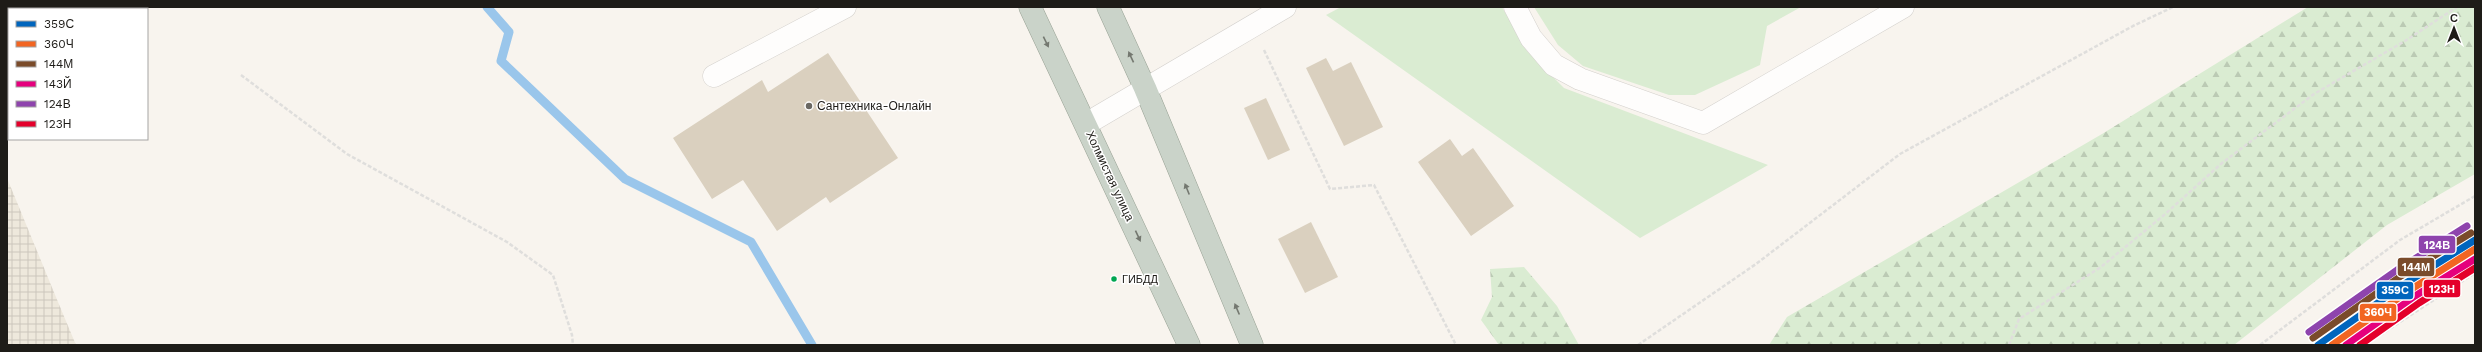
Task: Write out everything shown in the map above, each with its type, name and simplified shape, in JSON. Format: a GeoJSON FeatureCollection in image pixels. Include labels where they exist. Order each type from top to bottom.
{"type":"FeatureCollection","features":[{"type":"Feature","properties":{"kind":"highway","name":"Холмистая улица"},"geometry":{"type":"LineString","coordinates":[[1030,7],[1189,345]]}},
{"type":"Feature","properties":{"kind":"highway"},"geometry":{"type":"LineString","coordinates":[[1108,7],[1145,88],[1252,345]]}},
{"type":"Feature","properties":{"kind":"street"},"geometry":{"type":"LineString","coordinates":[[714,76],[845,7]]}},
{"type":"Feature","properties":{"kind":"street"},"geometry":{"type":"LineString","coordinates":[[1086,124],[1285,7]]}},
{"type":"Feature","properties":{"kind":"street"},"geometry":{"type":"LineString","coordinates":[[1515,7],[1530,38],[1554,66],[1580,79],[1703,123],[1903,7]]}},
{"type":"Feature","properties":{"kind":"path"},"geometry":{"type":"LineString","coordinates":[[1638,345],[1756,264],[1900,154],[2133,26],[2173,7]]}},
{"type":"Feature","properties":{"kind":"path"},"geometry":{"type":"LineString","coordinates":[[2009,345],[2019,319],[2101,267],[2164,215],[2222,163],[2314,94],[2405,41],[2457,7]]}},
{"type":"Feature","properties":{"kind":"path"},"geometry":{"type":"LineString","coordinates":[[1252,26],[1330,189],[1374,184],[1456,345]]}},
{"type":"Feature","properties":{"kind":"path"},"geometry":{"type":"LineString","coordinates":[[241,75],[347,154],[507,242],[553,275],[572,335],[573,345]]}},
{"type":"Feature","properties":{"kind":"path"},"geometry":{"type":"LineString","coordinates":[[2260,345],[2400,240],[2475,196]]}},
{"type":"Feature","properties":{"kind":"path"},"geometry":{"type":"LineString","coordinates":[[2365,345],[2475,273]]}},
{"type":"Feature","properties":{"kind":"shaded area"},"geometry":{"type":"Polygon","coordinates":[[[7,178],[58,302],[76,345],[7,345],[7,178]]]}},
{"type":"Feature","properties":{"kind":"green space"},"geometry":{"type":"Polygon","coordinates":[[[10,7],[124,8],[12,8],[10,7]]]}},
{"type":"Feature","properties":{"kind":"green space"},"geometry":{"type":"Polygon","coordinates":[[[1341,7],[1502,7],[1527,51],[1564,88],[1768,165],[1640,238],[1326,15],[1341,7]]]}},
{"type":"Feature","properties":{"kind":"green space"},"geometry":{"type":"Polygon","coordinates":[[[1534,7],[1801,7],[1767,26],[1760,65],[1695,95],[1669,95],[1583,66],[1558,45],[1534,7]]]}},
{"type":"Feature","properties":{"kind":"green space"},"geometry":{"type":"Polygon","coordinates":[[[2308,7],[2475,7],[2475,174],[2387,225],[2234,345],[1769,345],[1787,317],[2102,134],[2308,7]]]}},
{"type":"Feature","properties":{"kind":"green space"},"geometry":{"type":"Polygon","coordinates":[[[1524,267],[1557,306],[1579,345],[1499,345],[1481,320],[1492,297],[1490,269],[1524,267]]]}},
{"type":"Feature","properties":{"kind":"building"},"geometry":{"type":"Polygon","coordinates":[[[828,53],[898,158],[830,203],[826,197],[777,231],[743,180],[712,199],[673,138],[762,80],[768,92],[828,53]]]}},
{"type":"Feature","properties":{"kind":"building"},"geometry":{"type":"Polygon","coordinates":[[[1326,58],[1333,71],[1351,62],[1383,127],[1344,146],[1306,68],[1326,58]]]}},
{"type":"Feature","properties":{"kind":"building"},"geometry":{"type":"Polygon","coordinates":[[[1266,98],[1290,150],[1268,160],[1244,108],[1266,98]]]}},
{"type":"Feature","properties":{"kind":"building"},"geometry":{"type":"Polygon","coordinates":[[[1450,139],[1462,156],[1473,148],[1514,206],[1471,236],[1418,162],[1450,139]]]}},
{"type":"Feature","properties":{"kind":"building"},"geometry":{"type":"Polygon","coordinates":[[[1311,222],[1338,277],[1305,293],[1278,239],[1311,222]]]}},
{"type":"Feature","properties":{"kind":"waterway"},"geometry":{"type":"LineString","coordinates":[[487,7],[509,32],[501,61],[625,179],[751,242],[812,345]]}},
{"type":"Feature","properties":{"kind":"transit line","name":"124В"},"geometry":{"type":"LineString","coordinates":[[2309,332],[2397,270],[2467,226]]}},
{"type":"Feature","properties":{"kind":"transit line","name":"144М"},"geometry":{"type":"LineString","coordinates":[[2313,338],[2401,276],[2471,233]]}},
{"type":"Feature","properties":{"kind":"transit line","name":"359С"},"geometry":{"type":"LineString","coordinates":[[2318,345],[2406,283],[2475,240]]}},
{"type":"Feature","properties":{"kind":"transit line","name":"360Ч"},"geometry":{"type":"LineString","coordinates":[[2332,345],[2410,290],[2475,249]]}},
{"type":"Feature","properties":{"kind":"transit line","name":"143Й"},"geometry":{"type":"LineString","coordinates":[[2346,345],[2415,296],[2475,259]]}},
{"type":"Feature","properties":{"kind":"transit line","name":"123Н"},"geometry":{"type":"LineString","coordinates":[[2360,345],[2419,303],[2475,268]]}},
{"type":"Feature","properties":{"kind":"place","name":"Сантехника-Онлайн"},"geometry":{"type":"Point","coordinates":[809,106]}},
{"type":"Feature","properties":{"kind":"place","name":"ГИБДД"},"geometry":{"type":"Point","coordinates":[1114,279]}}]}
